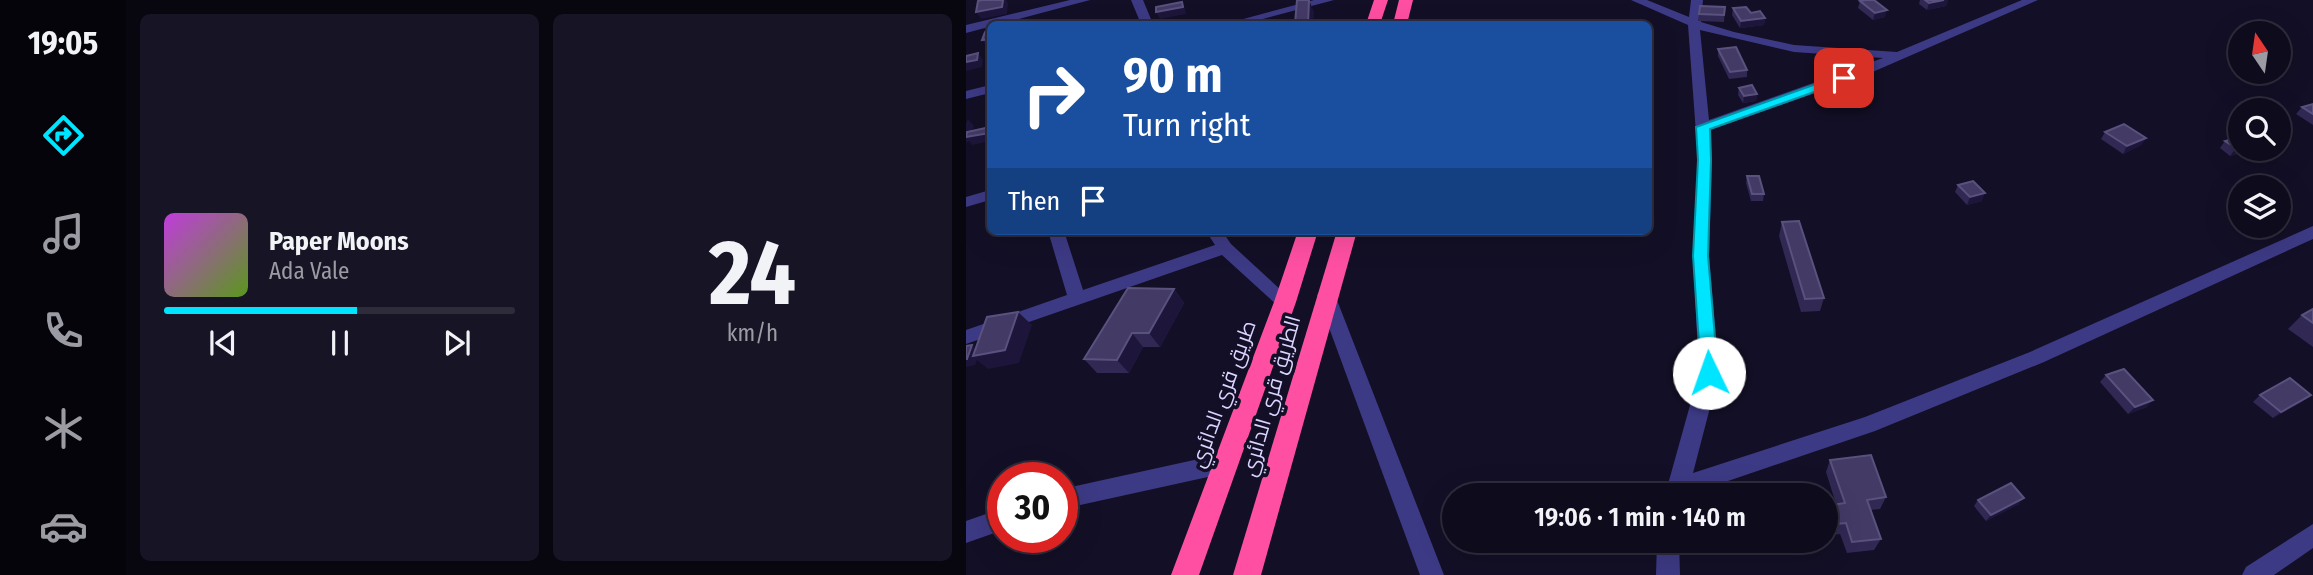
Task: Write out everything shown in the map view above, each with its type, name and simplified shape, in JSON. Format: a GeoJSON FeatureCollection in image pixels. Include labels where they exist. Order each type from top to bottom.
{"type":"FeatureCollection","features":[{"type":"Feature","properties":{"kind":"highway"},"geometry":{"type":"LineString","coordinates":[[1374,21],[1381,0]]}},
{"type":"Feature","properties":{"kind":"highway"},"geometry":{"type":"LineString","coordinates":[[1401,21],[1406,0]]}},
{"type":"Feature","properties":{"kind":"highway","name":"طريق قري الدائري"},"geometry":{"type":"LineString","coordinates":[[1185,575],[1285,302],[1307,235]]}},
{"type":"Feature","properties":{"kind":"highway","name":"الطريق قري الدائري"},"geometry":{"type":"LineString","coordinates":[[1247,575],[1326,295],[1346,235]]}},
{"type":"Feature","properties":{"kind":"street"},"geometry":{"type":"LineString","coordinates":[[999,21],[1084,0]]}},
{"type":"Feature","properties":{"kind":"street"},"geometry":{"type":"LineString","coordinates":[[1137,0],[1146,21]]}},
{"type":"Feature","properties":{"kind":"street"},"geometry":{"type":"LineString","coordinates":[[1243,21],[1328,0]]}},
{"type":"Feature","properties":{"kind":"street"},"geometry":{"type":"LineString","coordinates":[[1637,0],[1694,26],[1761,43],[1837,54],[1902,53]]}},
{"type":"Feature","properties":{"kind":"street"},"geometry":{"type":"LineString","coordinates":[[1679,483],[1709,373],[1701,256],[1705,160],[1694,26],[1697,0]]}},
{"type":"Feature","properties":{"kind":"street"},"geometry":{"type":"LineString","coordinates":[[1703,127],[1806,92],[2032,0]]}},
{"type":"Feature","properties":{"kind":"street"},"geometry":{"type":"LineString","coordinates":[[966,29],[987,24]]}},
{"type":"Feature","properties":{"kind":"street"},"geometry":{"type":"LineString","coordinates":[[966,95],[987,90]]}},
{"type":"Feature","properties":{"kind":"street"},"geometry":{"type":"LineString","coordinates":[[966,202],[987,196]]}},
{"type":"Feature","properties":{"kind":"street"},"geometry":{"type":"LineString","coordinates":[[1703,483],[1868,425],[2061,346],[2313,232]]}},
{"type":"Feature","properties":{"kind":"street"},"geometry":{"type":"LineString","coordinates":[[1057,235],[1077,298]]}},
{"type":"Feature","properties":{"kind":"street"},"geometry":{"type":"LineString","coordinates":[[1217,235],[1225,248],[1285,302]]}},
{"type":"Feature","properties":{"kind":"street"},"geometry":{"type":"LineString","coordinates":[[966,337],[1225,248]]}},
{"type":"Feature","properties":{"kind":"street"},"geometry":{"type":"LineString","coordinates":[[1326,295],[1432,575]]}},
{"type":"Feature","properties":{"kind":"street"},"geometry":{"type":"LineString","coordinates":[[1078,495],[1226,463]]}},
{"type":"Feature","properties":{"kind":"street"},"geometry":{"type":"LineString","coordinates":[[966,532],[987,525]]}},
{"type":"Feature","properties":{"kind":"street"},"geometry":{"type":"LineString","coordinates":[[2254,575],[2313,535]]}},
{"type":"Feature","properties":{"kind":"street"},"geometry":{"type":"LineString","coordinates":[[1668,553],[1668,575]]}},
{"type":"Feature","properties":{"kind":"building"},"geometry":{"type":"Polygon","coordinates":[[[1003,0],[1002,7],[976,12],[978,1],[1003,0]]]}},
{"type":"Feature","properties":{"kind":"building"},"geometry":{"type":"Polygon","coordinates":[[[1297,0],[1309,0],[1308,21],[1295,21],[1297,0]]]}},
{"type":"Feature","properties":{"kind":"building"},"geometry":{"type":"Polygon","coordinates":[[[1874,0],[1887,10],[1875,13],[1860,1],[1874,0]]]}},
{"type":"Feature","properties":{"kind":"building"},"geometry":{"type":"Polygon","coordinates":[[[1182,2],[1183,7],[1156,12],[1156,7],[1182,2]]]}},
{"type":"Feature","properties":{"kind":"building"},"geometry":{"type":"Polygon","coordinates":[[[1700,6],[1725,7],[1724,15],[1699,14],[1700,6]]]}},
{"type":"Feature","properties":{"kind":"building"},"geometry":{"type":"Polygon","coordinates":[[[1746,7],[1751,13],[1760,11],[1765,18],[1741,21],[1733,8],[1746,7]]]}},
{"type":"Feature","properties":{"kind":"building"},"geometry":{"type":"Polygon","coordinates":[[[1736,47],[1747,70],[1730,72],[1718,49],[1736,47]]]}},
{"type":"Feature","properties":{"kind":"building"},"geometry":{"type":"Polygon","coordinates":[[[978,53],[977,60],[966,62],[966,56],[978,53]]]}},
{"type":"Feature","properties":{"kind":"building"},"geometry":{"type":"Polygon","coordinates":[[[1752,85],[1757,94],[1744,96],[1739,88],[1752,85]]]}},
{"type":"Feature","properties":{"kind":"building"},"geometry":{"type":"Polygon","coordinates":[[[2313,104],[2313,114],[2302,107],[2313,104]]]}},
{"type":"Feature","properties":{"kind":"building"},"geometry":{"type":"Polygon","coordinates":[[[2124,124],[2146,138],[2127,146],[2105,132],[2124,124]]]}},
{"type":"Feature","properties":{"kind":"building"},"geometry":{"type":"Polygon","coordinates":[[[987,128],[987,134],[966,137],[967,132],[987,128]]]}},
{"type":"Feature","properties":{"kind":"building"},"geometry":{"type":"Polygon","coordinates":[[[1747,176],[1759,176],[1764,194],[1752,194],[1747,176]]]}},
{"type":"Feature","properties":{"kind":"building"},"geometry":{"type":"Polygon","coordinates":[[[1973,181],[1985,193],[1970,197],[1958,185],[1973,181]]]}},
{"type":"Feature","properties":{"kind":"building"},"geometry":{"type":"Polygon","coordinates":[[[1799,221],[1824,298],[1805,299],[1782,222],[1799,221]]]}},
{"type":"Feature","properties":{"kind":"building"},"geometry":{"type":"Polygon","coordinates":[[[1128,288],[1174,289],[1149,333],[1132,333],[1117,360],[1084,359],[1128,288]]]}},
{"type":"Feature","properties":{"kind":"building"},"geometry":{"type":"Polygon","coordinates":[[[2313,309],[2313,323],[2302,315],[2313,309]]]}},
{"type":"Feature","properties":{"kind":"building"},"geometry":{"type":"Polygon","coordinates":[[[1018,312],[1005,350],[973,356],[987,317],[1018,312]]]}},
{"type":"Feature","properties":{"kind":"building"},"geometry":{"type":"Polygon","coordinates":[[[972,345],[967,359],[966,359],[966,346],[972,345]]]}},
{"type":"Feature","properties":{"kind":"building"},"geometry":{"type":"Polygon","coordinates":[[[2124,369],[2153,400],[2135,407],[2106,375],[2124,369]]]}},
{"type":"Feature","properties":{"kind":"building"},"geometry":{"type":"Polygon","coordinates":[[[2290,378],[2311,395],[2281,412],[2260,395],[2290,378]]]}},
{"type":"Feature","properties":{"kind":"building"},"geometry":{"type":"Polygon","coordinates":[[[1871,455],[1886,497],[1867,500],[1881,539],[1852,542],[1846,523],[1838,524],[1838,504],[1845,503],[1830,460],[1871,455]]]}},
{"type":"Feature","properties":{"kind":"building"},"geometry":{"type":"Polygon","coordinates":[[[2011,483],[2024,498],[1991,515],[1978,500],[2011,483]]]}},
{"type":"Feature","properties":{"kind":"route"},"geometry":{"type":"LineString","coordinates":[[1709,373],[1701,256],[1705,160],[1703,127],[1844,78]]}}]}
